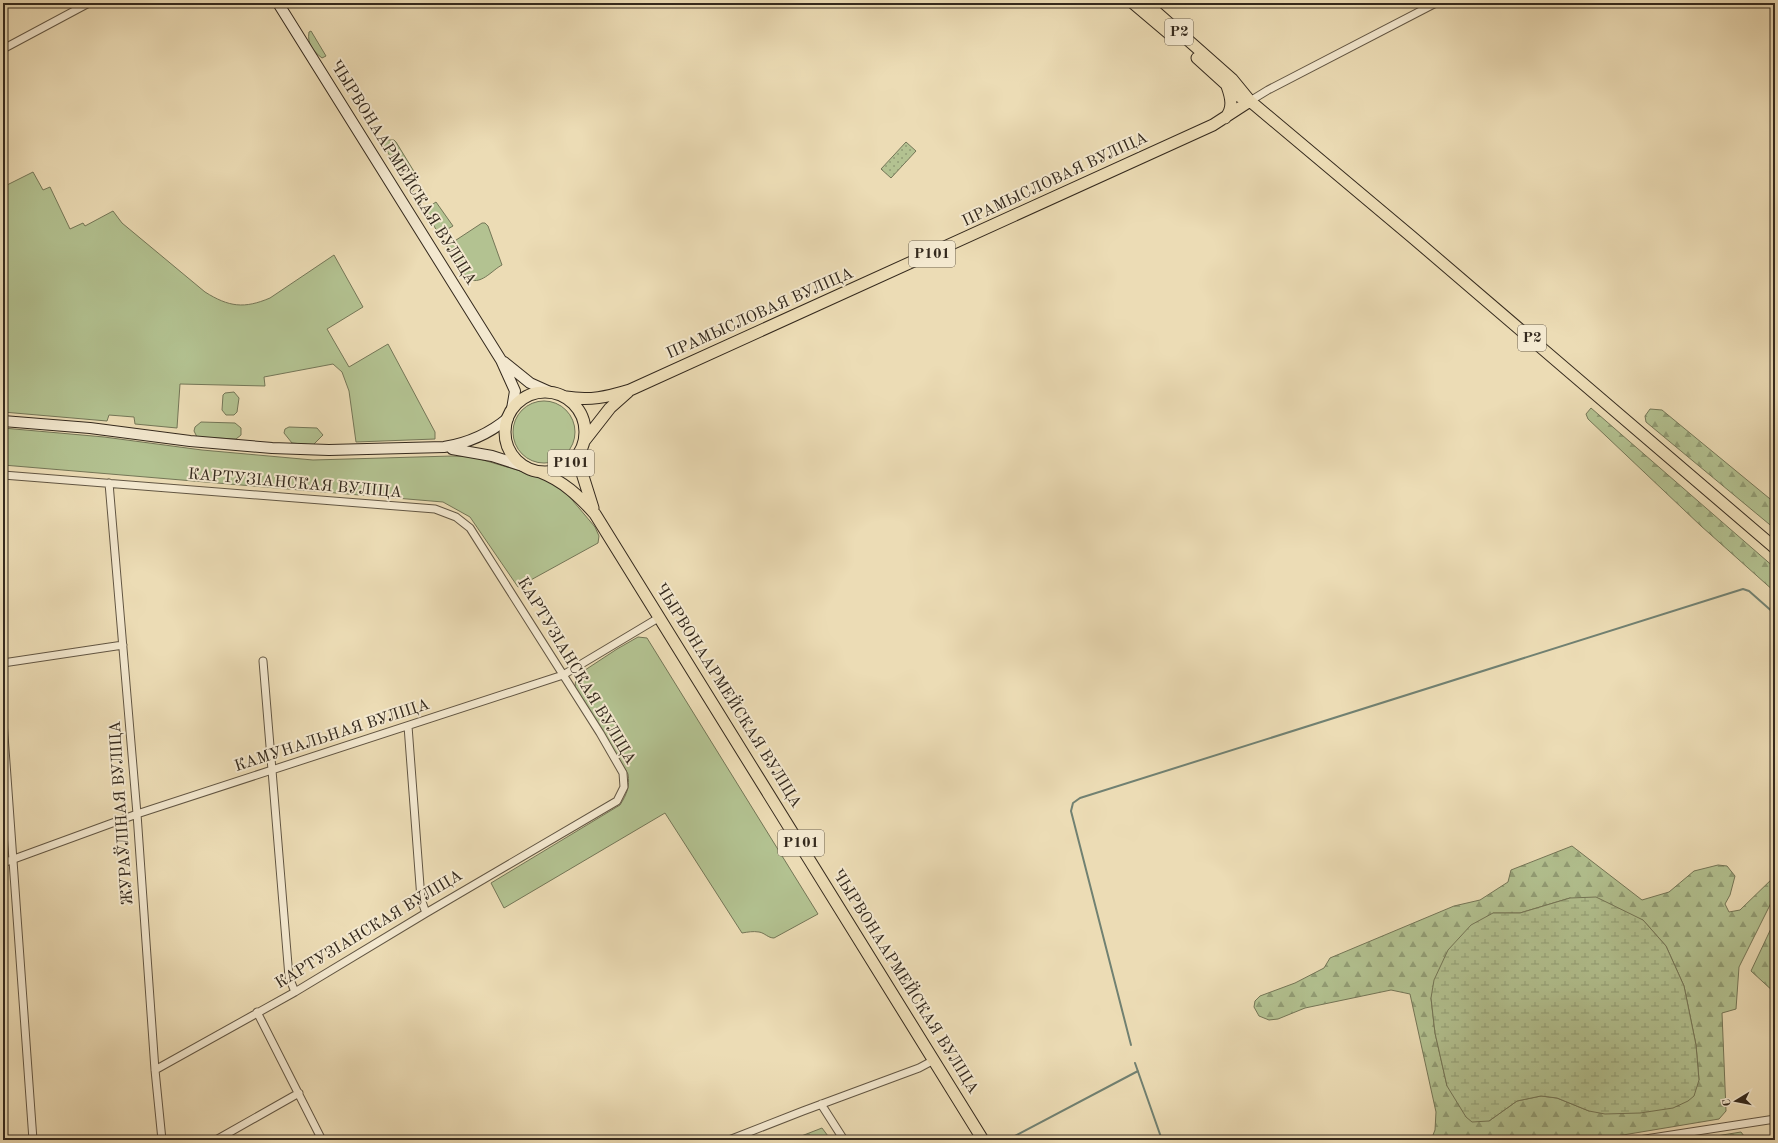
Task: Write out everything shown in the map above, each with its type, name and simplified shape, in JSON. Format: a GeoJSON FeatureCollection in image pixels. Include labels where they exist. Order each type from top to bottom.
{"type":"FeatureCollection","features":[{"type":"Feature","properties":{"kind":"main road","name":"Р2"},"geometry":{"type":"LineString","coordinates":[[1133,3],[1240,97],[1250,101]]}},
{"type":"Feature","properties":{"kind":"main road","name":"Р2"},"geometry":{"type":"LineString","coordinates":[[1146,3],[1232,79],[1250,101],[1412,236],[1775,548]]}},
{"type":"Feature","properties":{"kind":"main road"},"geometry":{"type":"LineString","coordinates":[[1224,119],[1230,110],[1231,100],[1227,85]]}},
{"type":"Feature","properties":{"kind":"main road","name":"ПРАМЫСЛОВАЯ ВУЛІЦА"},"geometry":{"type":"LineString","coordinates":[[566,398],[582,400],[598,399],[630,390],[1213,126],[1250,101]]}},
{"type":"Feature","properties":{"kind":"main road","name":"ПРАМЫСЛОВАЯ ВУЛІЦА"},"geometry":{"type":"LineString","coordinates":[[584,440],[610,408],[630,390]]}},
{"type":"Feature","properties":{"kind":"main road"},"geometry":{"type":"LineString","coordinates":[[510,414],[520,401],[529,396],[550,392]]}},
{"type":"Feature","properties":{"kind":"main road","name":"Р101"},"geometry":{"type":"LineString","coordinates":[[510,414],[505,432],[508,446],[515,458],[526,467],[540,472],[555,471],[562,468],[569,464],[579,453],[584,440],[585,428],[582,416],[575,405],[566,398],[550,392]]}},
{"type":"Feature","properties":{"kind":"main road","name":"ЧЫРВОНААРМЕЙСКАЯ ВУЛІЦА"},"geometry":{"type":"LineString","coordinates":[[579,453],[582,473],[595,514]]}},
{"type":"Feature","properties":{"kind":"main road","name":"ЧЫРВОНААРМЕЙСКАЯ ВУЛІЦА"},"geometry":{"type":"LineString","coordinates":[[540,472],[562,483],[580,498],[595,514],[983,1140]]}},
{"type":"Feature","properties":{"kind":"street"},"geometry":{"type":"LineString","coordinates":[[3,49],[89,3]]}},
{"type":"Feature","properties":{"kind":"street","name":"ЧЫРВОНААРМЕЙСКАЯ ВУЛІЦА"},"geometry":{"type":"LineString","coordinates":[[278,3],[501,360],[515,391],[515,398],[510,414]]}},
{"type":"Feature","properties":{"kind":"street"},"geometry":{"type":"LineString","coordinates":[[1250,101],[1268,90],[1436,3]]}},
{"type":"Feature","properties":{"kind":"street","name":"ЧЫРВОНААРМЕЙСКАЯ ВУЛІЦА"},"geometry":{"type":"LineString","coordinates":[[501,360],[530,383],[550,392]]}},
{"type":"Feature","properties":{"kind":"street"},"geometry":{"type":"LineString","coordinates":[[3,421],[90,428],[184,440],[272,448],[329,450],[444,447],[459,445],[475,439],[499,425],[510,414]]}},
{"type":"Feature","properties":{"kind":"street"},"geometry":{"type":"LineString","coordinates":[[444,447],[492,456],[526,467]]}},
{"type":"Feature","properties":{"kind":"street","name":"КАРТУЗІАНСКАЯ ВУЛІЦА"},"geometry":{"type":"LineString","coordinates":[[3,475],[435,509],[456,517],[470,528],[600,733],[623,773],[624,787],[617,801],[295,992],[155,1070]]}},
{"type":"Feature","properties":{"kind":"street","name":"ЖУРАЎЛІНАЯ ВУЛІЦА"},"geometry":{"type":"LineString","coordinates":[[109,483],[137,814],[155,1070],[162,1140]]}},
{"type":"Feature","properties":{"kind":"street","name":"КАМУНАЛЬНАЯ ВУЛІЦА"},"geometry":{"type":"LineString","coordinates":[[3,863],[137,814],[563,675],[660,617]]}},
{"type":"Feature","properties":{"kind":"street"},"geometry":{"type":"LineString","coordinates":[[3,663],[123,645]]}},
{"type":"Feature","properties":{"kind":"street"},"geometry":{"type":"LineString","coordinates":[[263,661],[289,976],[295,992]]}},
{"type":"Feature","properties":{"kind":"street"},"geometry":{"type":"LineString","coordinates":[[3,720],[33,1140]]}},
{"type":"Feature","properties":{"kind":"street"},"geometry":{"type":"LineString","coordinates":[[408,726],[421,899],[426,913]]}},
{"type":"Feature","properties":{"kind":"street"},"geometry":{"type":"LineString","coordinates":[[257,1012],[322,1140]]}},
{"type":"Feature","properties":{"kind":"street"},"geometry":{"type":"LineString","coordinates":[[729,1140],[919,1068],[934,1060]]}},
{"type":"Feature","properties":{"kind":"street"},"geometry":{"type":"LineString","coordinates":[[216,1140],[299,1093]]}},
{"type":"Feature","properties":{"kind":"street"},"geometry":{"type":"LineString","coordinates":[[821,1104],[844,1140]]}},
{"type":"Feature","properties":{"kind":"street"},"geometry":{"type":"LineString","coordinates":[[1643,1140],[1775,1120]]}},
{"type":"Feature","properties":{"kind":"green space"},"geometry":{"type":"Polygon","coordinates":[[[311,31],[326,56],[322,58],[313,50],[310,44],[309,32],[311,31]]]}},
{"type":"Feature","properties":{"kind":"green space"},"geometry":{"type":"Polygon","coordinates":[[[388,140],[394,140],[396,142],[418,178],[413,182],[415,188],[412,192],[382,143],[388,140]]]}},
{"type":"Feature","properties":{"kind":"green space"},"geometry":{"type":"Polygon","coordinates":[[[906,142],[916,151],[891,178],[881,169],[906,142]]]}},
{"type":"Feature","properties":{"kind":"green space"},"geometry":{"type":"Polygon","coordinates":[[[33,172],[43,190],[50,187],[70,229],[83,223],[85,226],[113,211],[122,223],[205,292],[229,303],[244,305],[261,302],[270,298],[334,255],[363,307],[327,329],[349,367],[388,344],[435,432],[435,439],[356,442],[349,391],[342,372],[333,364],[264,377],[265,386],[180,384],[177,428],[135,424],[134,417],[109,415],[107,421],[3,412],[3,187],[33,172]]]}},
{"type":"Feature","properties":{"kind":"green space"},"geometry":{"type":"Polygon","coordinates":[[[436,202],[453,226],[439,234],[424,210],[436,202]]]}},
{"type":"Feature","properties":{"kind":"green space"},"geometry":{"type":"Polygon","coordinates":[[[482,223],[485,223],[488,226],[502,265],[486,277],[472,280],[467,278],[447,246],[482,223]]]}},
{"type":"Feature","properties":{"kind":"green space"},"geometry":{"type":"Polygon","coordinates":[[[234,392],[239,398],[237,412],[234,415],[226,415],[222,410],[223,395],[225,393],[234,392]]]}},
{"type":"Feature","properties":{"kind":"green space"},"geometry":{"type":"Polygon","coordinates":[[[544,401],[556,404],[566,410],[572,420],[575,432],[572,444],[566,454],[556,460],[544,463],[532,460],[522,454],[516,444],[513,432],[516,420],[522,410],[532,404],[544,401]]]}},
{"type":"Feature","properties":{"kind":"green space"},"geometry":{"type":"Polygon","coordinates":[[[1591,408],[1775,568],[1775,592],[1701,526],[1588,419],[1586,414],[1591,408]]]}},
{"type":"Feature","properties":{"kind":"green space"},"geometry":{"type":"Polygon","coordinates":[[[1650,409],[1662,410],[1775,503],[1775,529],[1646,422],[1645,416],[1650,409]]]}},
{"type":"Feature","properties":{"kind":"green space"},"geometry":{"type":"Polygon","coordinates":[[[201,422],[235,423],[241,428],[241,435],[236,439],[197,437],[194,431],[195,427],[201,422]]]}},
{"type":"Feature","properties":{"kind":"green space"},"geometry":{"type":"Polygon","coordinates":[[[289,427],[317,428],[323,435],[313,445],[292,443],[284,433],[285,429],[289,427]]]}},
{"type":"Feature","properties":{"kind":"green space"},"geometry":{"type":"Polygon","coordinates":[[[3,428],[104,437],[202,450],[313,460],[452,456],[473,457],[534,475],[554,483],[568,495],[595,527],[599,536],[598,543],[518,587],[470,517],[443,502],[3,465],[3,428]]]}},
{"type":"Feature","properties":{"kind":"green space"},"geometry":{"type":"Polygon","coordinates":[[[638,637],[647,638],[818,914],[774,938],[759,932],[742,933],[665,813],[504,908],[491,883],[620,805],[624,797],[628,786],[628,774],[575,687],[576,676],[638,637]]]}},
{"type":"Feature","properties":{"kind":"green space"},"geometry":{"type":"Polygon","coordinates":[[[1572,846],[1642,900],[1669,892],[1694,871],[1718,865],[1727,866],[1735,876],[1730,895],[1725,904],[1729,912],[1740,910],[1775,876],[1775,895],[1739,967],[1736,1009],[1722,1013],[1726,1111],[1719,1119],[1593,1140],[1431,1140],[1435,1130],[1436,1112],[1410,994],[1391,990],[1305,1008],[1278,1019],[1269,1020],[1259,1016],[1254,1007],[1255,1001],[1260,996],[1295,983],[1324,968],[1330,958],[1454,906],[1480,900],[1508,882],[1511,870],[1572,846]],[[1570,898],[1520,913],[1493,913],[1431,998],[1435,1033],[1447,1086],[1489,1121],[1517,1101],[1541,1096],[1557,1098],[1589,1111],[1699,1080],[1696,1045],[1684,986],[1666,946],[1643,920],[1570,898]]]}},
{"type":"Feature","properties":{"kind":"green space"},"geometry":{"type":"Polygon","coordinates":[[[1596,897],[1643,920],[1666,946],[1684,986],[1696,1045],[1699,1080],[1694,1096],[1688,1101],[1673,1108],[1640,1113],[1605,1114],[1589,1111],[1557,1098],[1541,1096],[1517,1101],[1489,1121],[1472,1122],[1466,1117],[1447,1086],[1435,1033],[1431,998],[1434,980],[1448,950],[1471,925],[1493,913],[1520,913],[1570,898],[1596,897]]]}},
{"type":"Feature","properties":{"kind":"green space"},"geometry":{"type":"Polygon","coordinates":[[[1775,920],[1775,993],[1751,971],[1775,920]]]}},
{"type":"Feature","properties":{"kind":"green space"},"geometry":{"type":"Polygon","coordinates":[[[822,1128],[831,1140],[791,1140],[822,1128]]]}},
{"type":"Feature","properties":{"kind":"green space"},"geometry":{"type":"Polygon","coordinates":[[[1741,1132],[1745,1140],[1691,1140],[1741,1132]]]}},
{"type":"Feature","properties":{"kind":"waterway"},"geometry":{"type":"LineString","coordinates":[[1131,1045],[1071,811],[1073,803],[1080,798],[1743,589],[1749,591],[1775,614]]}},
{"type":"Feature","properties":{"kind":"waterway"},"geometry":{"type":"LineString","coordinates":[[1135,1063],[1162,1140]]}},
{"type":"Feature","properties":{"kind":"waterway"},"geometry":{"type":"LineString","coordinates":[[1009,1139],[1138,1071]]}}]}
